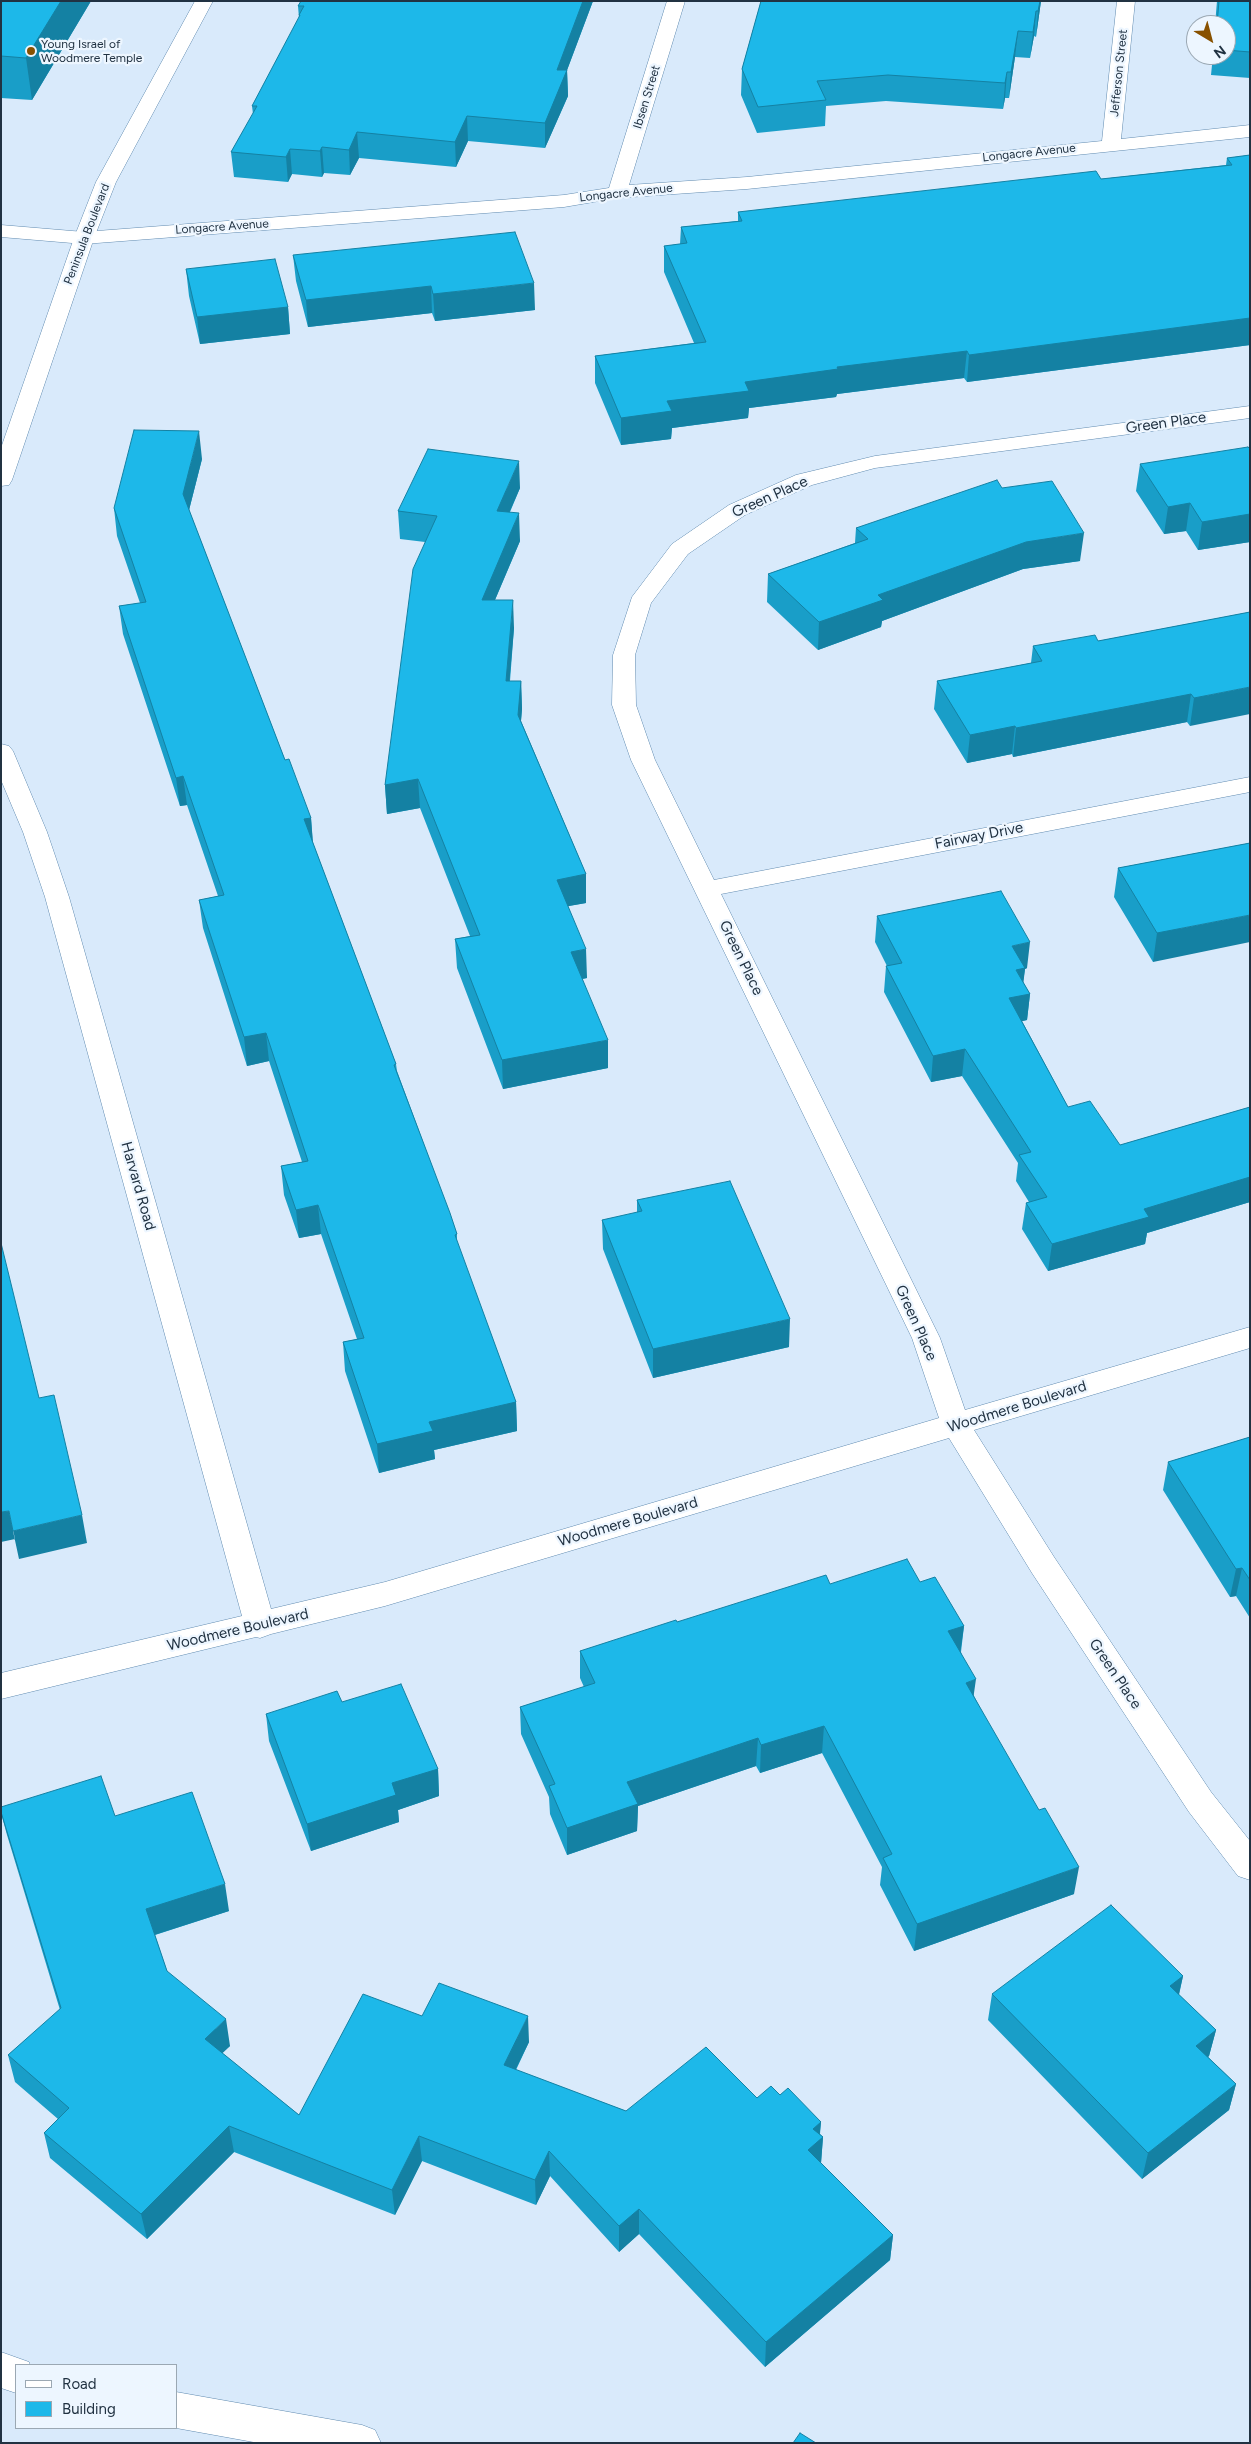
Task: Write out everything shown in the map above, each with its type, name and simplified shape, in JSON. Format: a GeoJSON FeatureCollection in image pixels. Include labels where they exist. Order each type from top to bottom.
{"type":"FeatureCollection","features":[{"type":"Feature","properties":{"kind":"street","name":"Peninsula Boulevard"},"geometry":{"type":"LineString","coordinates":[[1,480],[84,238],[106,182],[204,1]]}},
{"type":"Feature","properties":{"kind":"street","name":"Ibsen Street"},"geometry":{"type":"LineString","coordinates":[[617,192],[676,1]]}},
{"type":"Feature","properties":{"kind":"street","name":"Jefferson Street"},"geometry":{"type":"LineString","coordinates":[[1111,145],[1126,1]]}},
{"type":"Feature","properties":{"kind":"street","name":"Longacre Avenue"},"geometry":{"type":"LineString","coordinates":[[1,231],[84,238],[564,201],[617,192],[747,182],[1250,131]]}},
{"type":"Feature","properties":{"kind":"street","name":"Green Place"},"geometry":{"type":"LineString","coordinates":[[1250,412],[875,462],[804,480],[737,510],[680,549],[640,602],[624,655],[624,706],[643,760],[926,1338],[956,1425],[1043,1565],[1200,1802],[1250,1866]]}},
{"type":"Feature","properties":{"kind":"street","name":"Harvard Road"},"geometry":{"type":"LineString","coordinates":[[1,751],[35,832],[57,896],[260,1626]]}},
{"type":"Feature","properties":{"kind":"street","name":"Fairway Drive"},"geometry":{"type":"LineString","coordinates":[[707,889],[1250,784]]}},
{"type":"Feature","properties":{"kind":"street","name":"Woodmere Boulevard"},"geometry":{"type":"LineString","coordinates":[[1,1686],[260,1626],[386,1594],[1250,1337]]}},
{"type":"Feature","properties":{"kind":"street"},"geometry":{"type":"LineString","coordinates":[[1,2370],[15,2375]]}},
{"type":"Feature","properties":{"kind":"street"},"geometry":{"type":"LineString","coordinates":[[178,2410],[362,2443]]}},
{"type":"Feature","properties":{"kind":"building"},"geometry":{"type":"Polygon","coordinates":[[[1,1],[61,1],[26,58],[1,56],[1,1]]]}},
{"type":"Feature","properties":{"kind":"building"},"geometry":{"type":"Polygon","coordinates":[[[301,1],[583,1],[557,70],[567,70],[545,123],[467,116],[455,142],[357,132],[349,150],[322,147],[320,151],[290,149],[286,157],[231,152],[257,106],[252,106],[300,15],[304,6],[298,6],[301,1]]]}},
{"type":"Feature","properties":{"kind":"building"},"geometry":{"type":"Polygon","coordinates":[[[761,1],[1040,1],[1038,11],[1036,11],[1033,32],[1018,31],[1011,72],[1007,72],[1005,83],[888,75],[817,81],[826,100],[758,107],[742,69],[761,1]]]}},
{"type":"Feature","properties":{"kind":"building"},"geometry":{"type":"Polygon","coordinates":[[[1219,1],[1250,1],[1250,52],[1236,51],[1236,15],[1218,15],[1219,1]]]}},
{"type":"Feature","properties":{"kind":"building"},"geometry":{"type":"Polygon","coordinates":[[[1250,155],[1250,318],[969,355],[967,351],[837,367],[838,369],[745,382],[749,391],[667,401],[672,411],[621,418],[595,356],[706,342],[664,246],[687,243],[681,227],[742,221],[738,212],[1096,171],[1101,179],[1232,165],[1227,158],[1250,155]]]}},
{"type":"Feature","properties":{"kind":"building"},"geometry":{"type":"Polygon","coordinates":[[[515,232],[534,283],[433,294],[431,286],[306,300],[293,255],[515,232]]]}},
{"type":"Feature","properties":{"kind":"building"},"geometry":{"type":"Polygon","coordinates":[[[275,259],[288,307],[197,317],[186,269],[275,259]]]}},
{"type":"Feature","properties":{"kind":"building"},"geometry":{"type":"Polygon","coordinates":[[[134,430],[199,431],[183,494],[285,760],[289,759],[311,818],[304,819],[396,1064],[394,1065],[450,1213],[457,1234],[455,1235],[516,1402],[429,1422],[433,1431],[377,1444],[343,1342],[364,1338],[318,1205],[296,1210],[281,1166],[308,1161],[266,1033],[244,1037],[199,900],[224,895],[183,776],[176,778],[119,606],[146,602],[114,508],[134,430]]]}},
{"type":"Feature","properties":{"kind":"building"},"geometry":{"type":"Polygon","coordinates":[[[1248,447],[1250,449],[1250,514],[1202,522],[1190,503],[1168,507],[1140,464],[1248,447]]]}},
{"type":"Feature","properties":{"kind":"building"},"geometry":{"type":"Polygon","coordinates":[[[428,449],[519,461],[497,511],[519,513],[482,600],[513,600],[506,681],[521,681],[518,715],[586,874],[557,880],[586,949],[571,952],[608,1040],[502,1060],[455,939],[480,935],[418,779],[385,785],[413,569],[437,516],[398,511],[428,449]]]}},
{"type":"Feature","properties":{"kind":"building"},"geometry":{"type":"Polygon","coordinates":[[[997,480],[1002,488],[1052,481],[1084,533],[1026,542],[878,595],[883,600],[819,622],[768,574],[868,539],[856,528],[997,480]]]}},
{"type":"Feature","properties":{"kind":"building"},"geometry":{"type":"Polygon","coordinates":[[[1250,612],[1250,687],[1194,698],[1191,694],[1016,728],[1015,726],[970,735],[937,681],[1042,661],[1033,646],[1095,635],[1098,641],[1250,612]]]}},
{"type":"Feature","properties":{"kind":"building"},"geometry":{"type":"Polygon","coordinates":[[[1250,843],[1250,915],[1157,933],[1118,868],[1250,843]]]}},
{"type":"Feature","properties":{"kind":"building"},"geometry":{"type":"Polygon","coordinates":[[[1001,891],[1030,942],[1012,946],[1025,968],[1016,970],[1030,994],[1009,998],[1068,1107],[1090,1101],[1120,1145],[1250,1107],[1250,1177],[1144,1209],[1149,1217],[1052,1244],[1026,1203],[1047,1197],[1019,1155],[1031,1152],[965,1049],[933,1056],[886,966],[902,963],[877,916],[1001,891]]]}},
{"type":"Feature","properties":{"kind":"building"},"geometry":{"type":"Polygon","coordinates":[[[730,1181],[790,1319],[653,1349],[602,1220],[642,1211],[637,1200],[730,1181]]]}},
{"type":"Feature","properties":{"kind":"building"},"geometry":{"type":"Polygon","coordinates":[[[1,1243],[39,1398],[54,1395],[82,1515],[13,1531],[9,1511],[1,1512],[1,1243]]]}},
{"type":"Feature","properties":{"kind":"building"},"geometry":{"type":"Polygon","coordinates":[[[1250,1437],[1250,1580],[1242,1568],[1236,1569],[1168,1462],[1250,1437]]]}},
{"type":"Feature","properties":{"kind":"building"},"geometry":{"type":"Polygon","coordinates":[[[907,1559],[920,1582],[935,1577],[964,1626],[948,1631],[976,1679],[966,1683],[1039,1810],[1045,1808],[1079,1867],[917,1924],[883,1858],[892,1854],[824,1726],[761,1745],[758,1738],[627,1782],[638,1804],[567,1828],[549,1786],[555,1784],[520,1707],[595,1683],[580,1651],[826,1575],[830,1584],[907,1559]]]}},
{"type":"Feature","properties":{"kind":"building"},"geometry":{"type":"Polygon","coordinates":[[[401,1684],[438,1769],[392,1783],[396,1795],[307,1824],[266,1714],[337,1691],[342,1702],[401,1684]]]}},
{"type":"Feature","properties":{"kind":"building"},"geometry":{"type":"Polygon","coordinates":[[[101,1776],[115,1816],[192,1792],[225,1884],[146,1909],[167,1971],[226,2019],[205,2039],[299,2115],[363,1994],[422,2016],[439,1983],[528,2016],[504,2065],[626,2111],[706,2047],[757,2098],[771,2086],[780,2095],[788,2088],[821,2122],[813,2129],[823,2137],[808,2150],[893,2235],[766,2342],[639,2209],[619,2226],[549,2151],[535,2180],[419,2136],[392,2190],[229,2126],[141,2214],[44,2133],[69,2108],[8,2055],[61,2008],[1,1807],[101,1776]]]}},
{"type":"Feature","properties":{"kind":"building"},"geometry":{"type":"Polygon","coordinates":[[[1111,1905],[1183,1976],[1170,1986],[1216,2030],[1196,2046],[1236,2084],[1148,2153],[992,1994],[1111,1905]]]}},
{"type":"Feature","properties":{"kind":"building"},"geometry":{"type":"Polygon","coordinates":[[[800,2433],[816,2443],[793,2443],[800,2433]]]}},
{"type":"Feature","properties":{"kind":"place","name":"Young Israel of Woodmere Temple"},"geometry":{"type":"Point","coordinates":[31,51]}}]}
